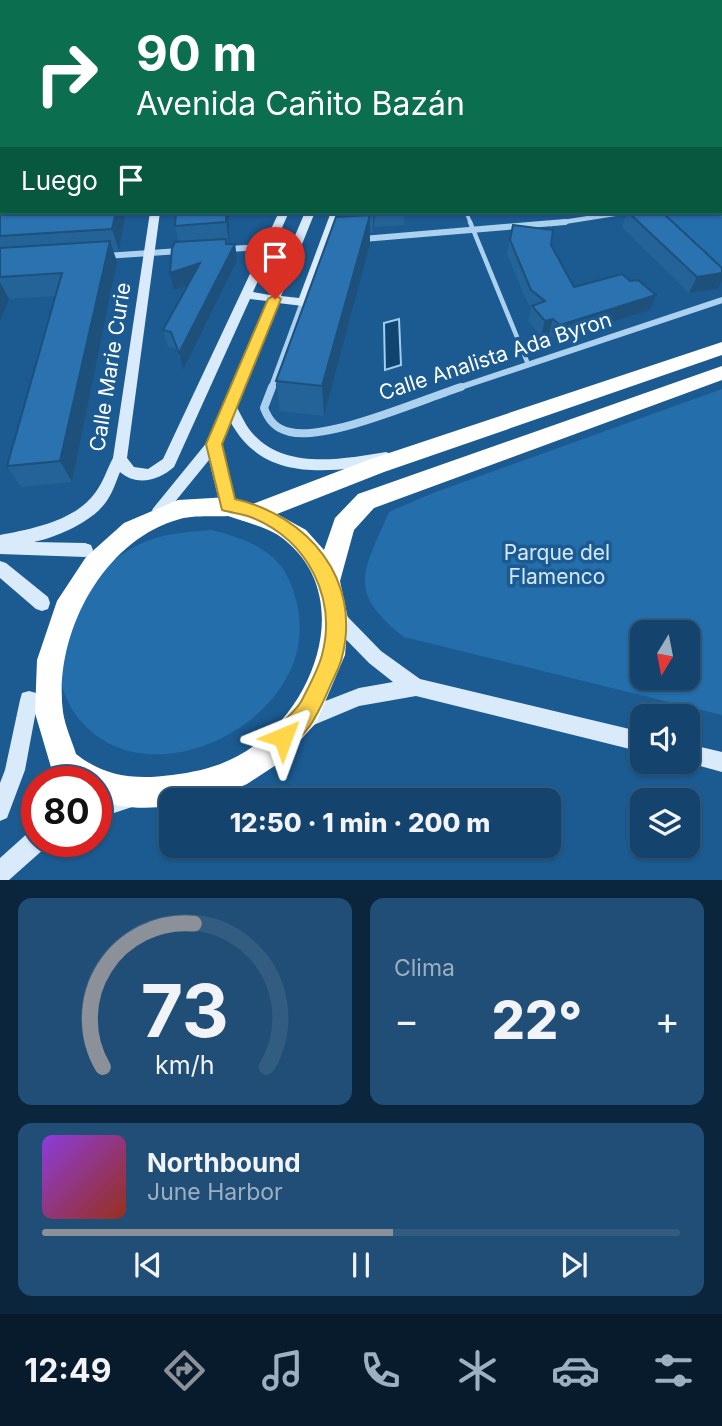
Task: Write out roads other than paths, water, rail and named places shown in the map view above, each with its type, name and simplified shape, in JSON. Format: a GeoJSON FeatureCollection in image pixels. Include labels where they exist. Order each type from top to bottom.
{"type":"FeatureCollection","features":[{"type":"Feature","properties":{"kind":"highway"},"geometry":{"type":"LineString","coordinates":[[257,512],[415,453],[722,348]]}},
{"type":"Feature","properties":{"kind":"highway"},"geometry":{"type":"LineString","coordinates":[[328,580],[343,525],[366,501],[722,373]]}},
{"type":"Feature","properties":{"kind":"highway"},"geometry":{"type":"LineString","coordinates":[[67,766],[37,729],[24,678],[31,635],[42,604],[63,573],[85,550],[118,527],[160,510],[195,504],[228,505],[257,512],[287,528],[309,547],[328,580],[336,617],[332,656],[308,712],[268,754],[207,786],[141,794],[112,787]]}},
{"type":"Feature","properties":{"kind":"main road","name":"Calle Marie Curie"},"geometry":{"type":"LineString","coordinates":[[0,542],[46,533],[74,520],[100,499],[120,458],[155,214]]}},
{"type":"Feature","properties":{"kind":"main road"},"geometry":{"type":"LineString","coordinates":[[120,458],[123,468],[129,474],[141,476],[153,475],[169,463],[283,214]]}},
{"type":"Feature","properties":{"kind":"main road"},"geometry":{"type":"LineString","coordinates":[[160,510],[214,444],[309,214]]}},
{"type":"Feature","properties":{"kind":"main road"},"geometry":{"type":"LineString","coordinates":[[245,295],[303,302],[330,241],[335,214]]}},
{"type":"Feature","properties":{"kind":"main road"},"geometry":{"type":"LineString","coordinates":[[230,408],[250,440],[271,454],[304,464],[338,464],[415,453]]}},
{"type":"Feature","properties":{"kind":"main road"},"geometry":{"type":"LineString","coordinates":[[214,444],[228,505]]}},
{"type":"Feature","properties":{"kind":"main road"},"geometry":{"type":"LineString","coordinates":[[0,548],[85,550]]}},
{"type":"Feature","properties":{"kind":"main road"},"geometry":{"type":"LineString","coordinates":[[0,568],[42,604]]}},
{"type":"Feature","properties":{"kind":"main road"},"geometry":{"type":"LineString","coordinates":[[336,617],[375,657],[416,687],[630,740]]}},
{"type":"Feature","properties":{"kind":"main road"},"geometry":{"type":"LineString","coordinates":[[299,721],[359,697],[416,687]]}},
{"type":"Feature","properties":{"kind":"main road"},"geometry":{"type":"LineString","coordinates":[[0,811],[15,770],[29,700]]}},
{"type":"Feature","properties":{"kind":"main road"},"geometry":{"type":"LineString","coordinates":[[700,757],[722,762]]}},
{"type":"Feature","properties":{"kind":"main road"},"geometry":{"type":"LineString","coordinates":[[112,804],[141,794]]}},
{"type":"Feature","properties":{"kind":"main road"},"geometry":{"type":"LineString","coordinates":[[0,873],[21,854]]}},
{"type":"Feature","properties":{"kind":"street"},"geometry":{"type":"LineString","coordinates":[[356,239],[474,232],[612,214]]}},
{"type":"Feature","properties":{"kind":"street"},"geometry":{"type":"LineString","coordinates":[[217,249],[268,247]]}},
{"type":"Feature","properties":{"kind":"street"},"geometry":{"type":"LineString","coordinates":[[98,257],[190,251]]}},
{"type":"Feature","properties":{"kind":"street","name":"Calle Analista Ada Byron"},"geometry":{"type":"LineString","coordinates":[[303,302],[265,400],[266,416],[278,427],[297,434],[314,434],[722,300]]}},
{"type":"Feature","properties":{"kind":"lane"},"geometry":{"type":"LineString","coordinates":[[467,214],[528,364]]}},
{"type":"Feature","properties":{"kind":"park label","name":"Parque del Flamenco"},"geometry":{"type":"Point","coordinates":[557,564]}}]}
